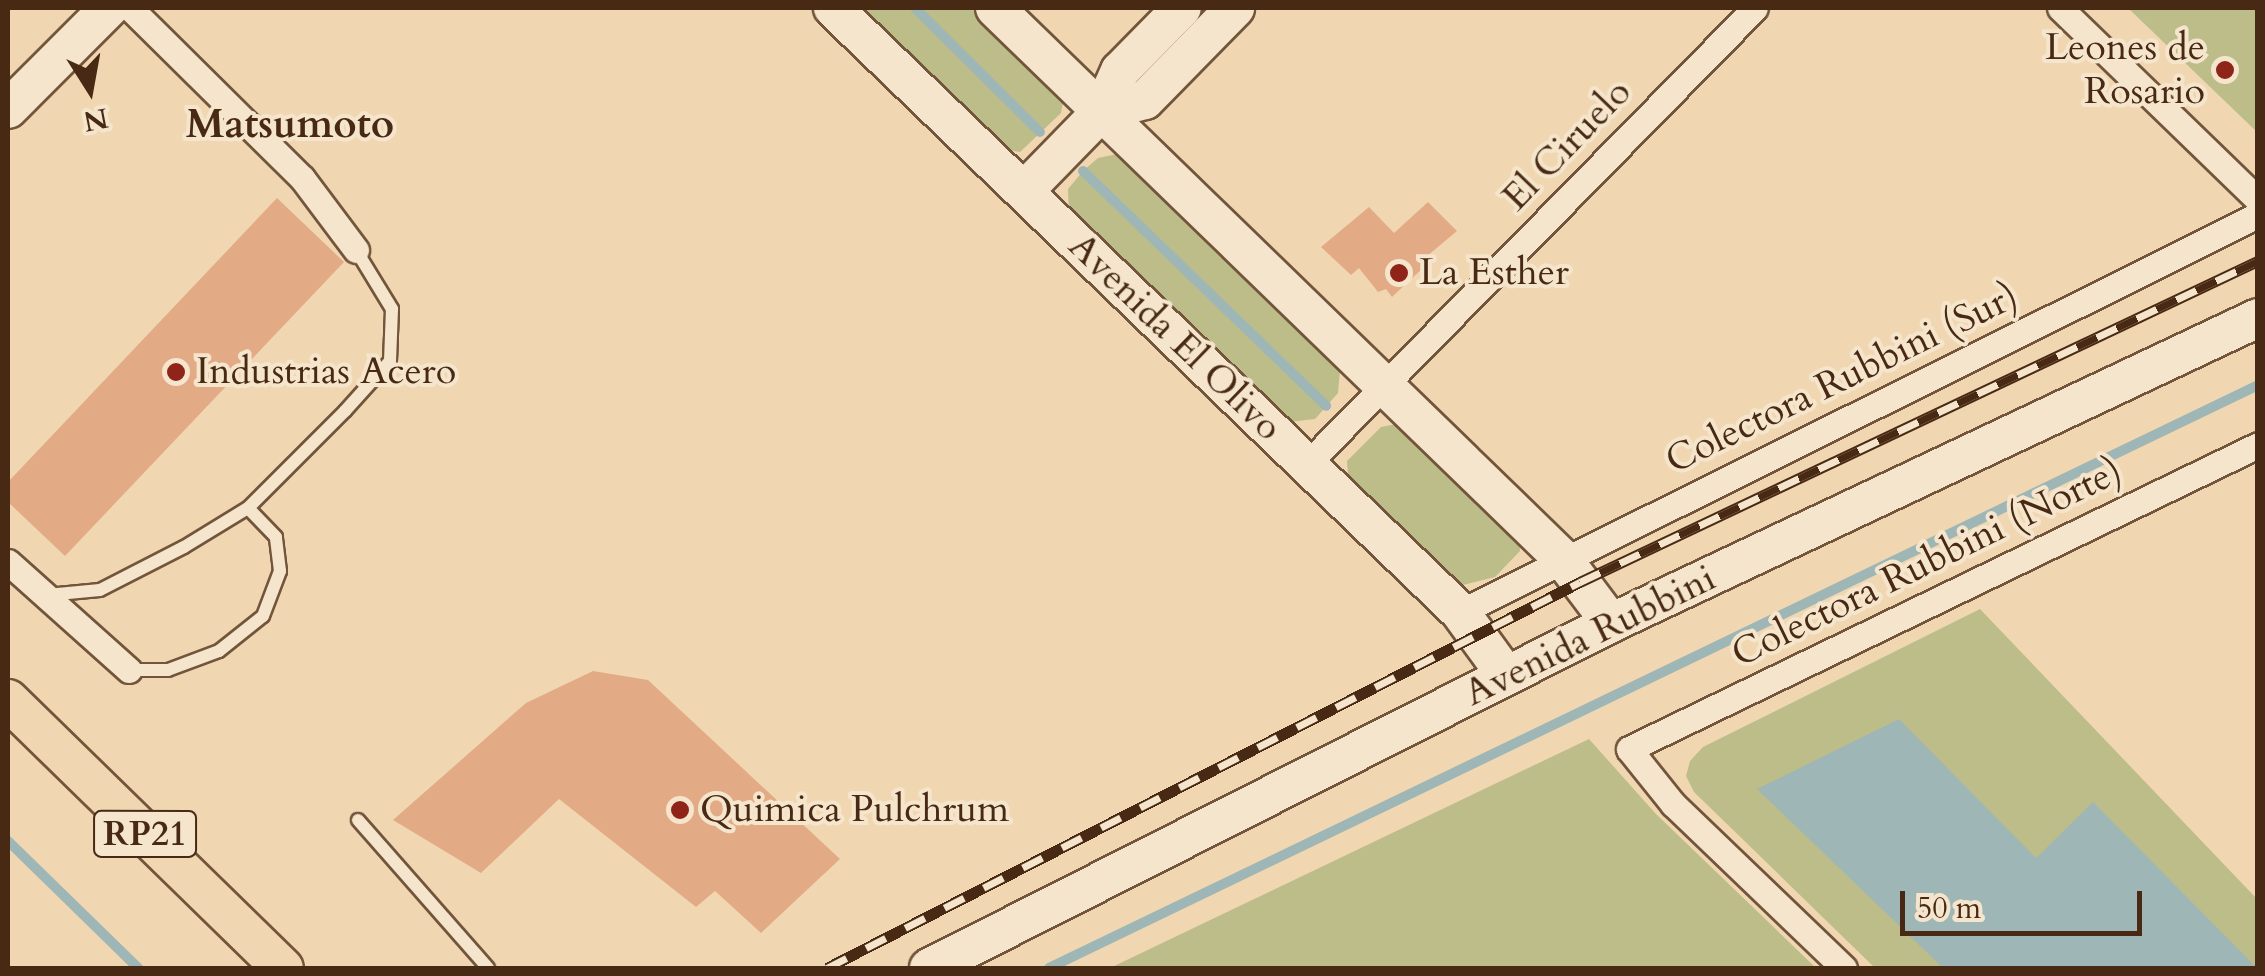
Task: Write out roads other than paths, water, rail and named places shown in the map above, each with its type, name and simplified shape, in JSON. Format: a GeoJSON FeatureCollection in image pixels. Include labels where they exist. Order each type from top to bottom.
{"type":"FeatureCollection","features":[{"type":"Feature","properties":{"kind":"main road","name":"RP21"},"geometry":{"type":"LineString","coordinates":[[8,700],[283,968]]}},
{"type":"Feature","properties":{"kind":"street"},"geometry":{"type":"LineString","coordinates":[[8,108],[109,8]]}},
{"type":"Feature","properties":{"kind":"street"},"geometry":{"type":"LineString","coordinates":[[130,8],[302,178],[356,250]]}},
{"type":"Feature","properties":{"kind":"street","name":"Avenida El Olivo"},"geometry":{"type":"LineString","coordinates":[[833,8],[1460,612],[1506,675]]}},
{"type":"Feature","properties":{"kind":"street"},"geometry":{"type":"LineString","coordinates":[[995,8],[1563,559],[1611,623]]}},
{"type":"Feature","properties":{"kind":"street"},"geometry":{"type":"LineString","coordinates":[[1024,191],[1102,112],[1120,72],[1182,8]]}},
{"type":"Feature","properties":{"kind":"street"},"geometry":{"type":"LineString","coordinates":[[1102,112],[1145,100],[1235,8]]}},
{"type":"Feature","properties":{"kind":"street","name":"El Ciruelo"},"geometry":{"type":"LineString","coordinates":[[1307,464],[1754,8]]}},
{"type":"Feature","properties":{"kind":"street"},"geometry":{"type":"LineString","coordinates":[[2060,8],[2258,200]]}},
{"type":"Feature","properties":{"kind":"street","name":"Colectora Rubbini (Sur)"},"geometry":{"type":"LineString","coordinates":[[1460,612],[2258,214]]}},
{"type":"Feature","properties":{"kind":"street","name":"Avenida Rubbini"},"geometry":{"type":"LineString","coordinates":[[930,968],[1611,623],[2258,318]]}},
{"type":"Feature","properties":{"kind":"street","name":"Colectora Rubbini (Norte)"},"geometry":{"type":"LineString","coordinates":[[1844,968],[1674,804],[1629,749],[2258,445]]}},
{"type":"Feature","properties":{"kind":"street"},"geometry":{"type":"LineString","coordinates":[[8,562],[129,670]]}},
{"type":"Feature","properties":{"kind":"lane"},"geometry":{"type":"LineString","coordinates":[[43,595],[100,590],[184,548],[248,508],[390,361],[392,309],[356,250]]}},
{"type":"Feature","properties":{"kind":"lane"},"geometry":{"type":"LineString","coordinates":[[129,670],[168,670],[219,651],[262,616],[280,572],[276,537],[248,508]]}},
{"type":"Feature","properties":{"kind":"lane"},"geometry":{"type":"LineString","coordinates":[[358,820],[488,968]]}},
{"type":"Feature","properties":{"kind":"water"},"geometry":{"type":"Polygon","coordinates":[[[1899,719],[2036,858],[2093,802],[2257,968],[1943,968],[1757,789],[1899,719]]]}},
{"type":"Feature","properties":{"kind":"waterway"},"geometry":{"type":"LineString","coordinates":[[915,8],[1040,132]]}},
{"type":"Feature","properties":{"kind":"waterway"},"geometry":{"type":"LineString","coordinates":[[1083,171],[1326,406]]}},
{"type":"Feature","properties":{"kind":"waterway"},"geometry":{"type":"LineString","coordinates":[[1049,968],[2258,385]]}},
{"type":"Feature","properties":{"kind":"waterway"},"geometry":{"type":"LineString","coordinates":[[8,841],[138,968]]}},
{"type":"Feature","properties":{"kind":"railway"},"geometry":{"type":"LineString","coordinates":[[827,968],[1580,582],[2258,261]]}},
{"type":"Feature","properties":{"kind":"place","name":"Leones de Rosario"},"geometry":{"type":"Point","coordinates":[2225,70]}},
{"type":"Feature","properties":{"kind":"place","name":"La Esther"},"geometry":{"type":"Point","coordinates":[1399,273]}},
{"type":"Feature","properties":{"kind":"place","name":"Industrias Acero"},"geometry":{"type":"Point","coordinates":[176,372]}},
{"type":"Feature","properties":{"kind":"place","name":"Quimica Pulchrum"},"geometry":{"type":"Point","coordinates":[680,810]}},
{"type":"Feature","properties":{"kind":"district","name":"Matsumoto"},"geometry":{"type":"Point","coordinates":[290,125]}}]}
